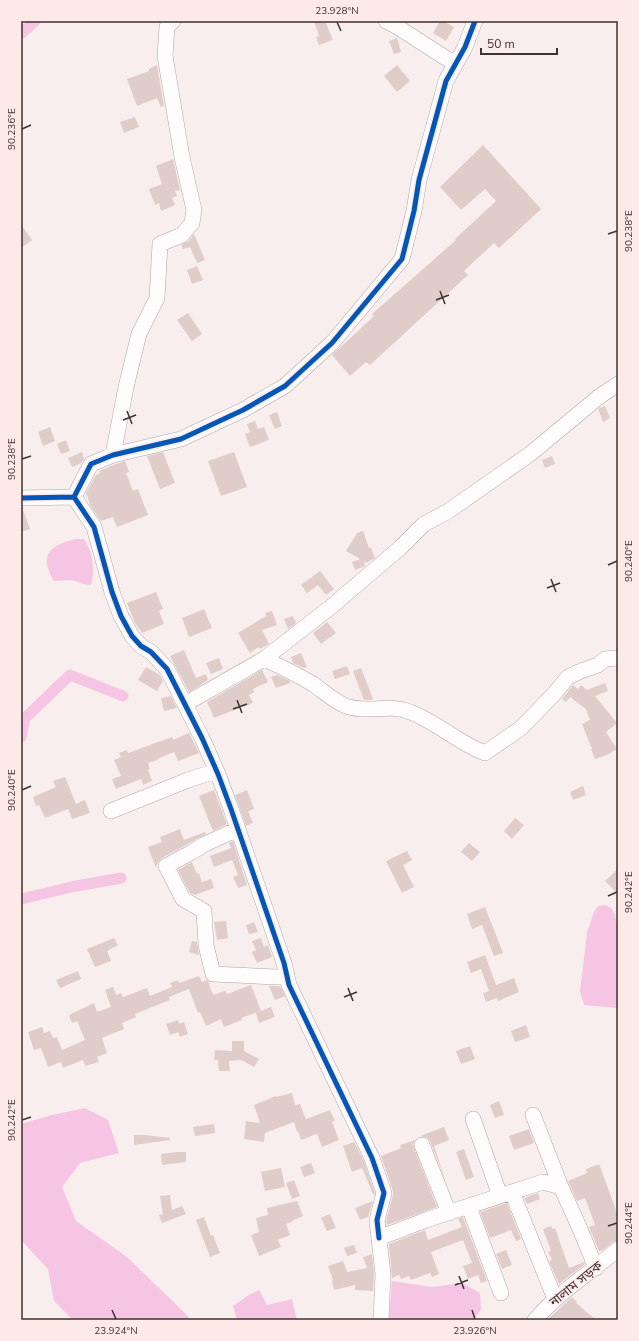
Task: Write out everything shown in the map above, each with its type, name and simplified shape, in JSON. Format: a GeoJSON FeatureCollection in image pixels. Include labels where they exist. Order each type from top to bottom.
{"type":"FeatureCollection","features":[{"type":"Feature","properties":{"kind":"street"},"geometry":{"type":"LineString","coordinates":[[113,455],[126,387],[139,334],[157,298],[160,244],[182,235],[192,223],[194,210],[182,157],[165,56],[166,27],[173,21]]}},
{"type":"Feature","properties":{"kind":"street"},"geometry":{"type":"LineString","coordinates":[[386,21],[455,64]]}},
{"type":"Feature","properties":{"kind":"street"},"geometry":{"type":"LineString","coordinates":[[74,497],[91,464],[113,455],[181,439],[243,410],[285,386],[332,343],[402,259],[414,211],[419,180],[446,81],[465,47],[475,21]]}},
{"type":"Feature","properties":{"kind":"street"},"geometry":{"type":"LineString","coordinates":[[185,704],[264,659],[332,606],[400,548],[424,524],[447,512],[530,454],[600,396],[618,384]]}},
{"type":"Feature","properties":{"kind":"street"},"geometry":{"type":"LineString","coordinates":[[21,498],[74,497]]}},
{"type":"Feature","properties":{"kind":"street"},"geometry":{"type":"LineString","coordinates":[[74,497],[94,527],[112,592],[121,616],[132,636],[142,646],[151,652],[167,669],[216,771],[284,963],[289,985],[372,1158],[384,1193],[376,1220],[383,1274],[382,1320]]}},
{"type":"Feature","properties":{"kind":"street"},"geometry":{"type":"LineString","coordinates":[[264,659],[292,671],[346,706],[363,710],[388,708],[409,711],[440,727],[475,749],[485,753],[521,728],[554,694],[568,677],[598,665],[605,659],[618,658]]}},
{"type":"Feature","properties":{"kind":"street"},"geometry":{"type":"LineString","coordinates":[[110,812],[188,780],[216,771]]}},
{"type":"Feature","properties":{"kind":"street"},"geometry":{"type":"LineString","coordinates":[[238,830],[205,844],[166,866],[183,899],[204,912],[206,945],[213,974],[277,977],[287,976]]}},
{"type":"Feature","properties":{"kind":"street"},"geometry":{"type":"LineString","coordinates":[[533,1115],[561,1187],[596,1268]]}},
{"type":"Feature","properties":{"kind":"street"},"geometry":{"type":"LineString","coordinates":[[473,1119],[555,1299]]}},
{"type":"Feature","properties":{"kind":"street"},"geometry":{"type":"LineString","coordinates":[[422,1145],[449,1213]]}},
{"type":"Feature","properties":{"kind":"street"},"geometry":{"type":"LineString","coordinates":[[379,1238],[426,1220],[543,1182],[561,1187]]}},
{"type":"Feature","properties":{"kind":"street"},"geometry":{"type":"LineString","coordinates":[[469,1207],[502,1293]]}},
{"type":"Feature","properties":{"kind":"street","name":"নালাম সড়ক"},"geometry":{"type":"LineString","coordinates":[[535,1320],[570,1286],[596,1268],[618,1249]]}},
{"type":"Feature","properties":{"kind":"shaded area"},"geometry":{"type":"Polygon","coordinates":[[[76,539],[84,539],[91,555],[93,573],[91,585],[72,580],[54,581],[49,572],[47,558],[49,552],[59,544],[76,539]]]}},
{"type":"Feature","properties":{"kind":"shaded area"},"geometry":{"type":"Polygon","coordinates":[[[605,905],[612,909],[617,927],[619,956],[618,1008],[584,1005],[580,991],[587,933],[594,912],[598,906],[605,905]]]}},
{"type":"Feature","properties":{"kind":"shaded area"},"geometry":{"type":"Polygon","coordinates":[[[85,1108],[108,1120],[119,1153],[80,1163],[62,1187],[76,1221],[127,1257],[188,1316],[189,1320],[73,1320],[54,1301],[48,1269],[21,1240],[21,1124],[48,1116],[85,1108]]]}},
{"type":"Feature","properties":{"kind":"shaded area"},"geometry":{"type":"Polygon","coordinates":[[[392,1281],[432,1287],[462,1283],[480,1293],[481,1310],[473,1320],[389,1320],[392,1281]]]}},
{"type":"Feature","properties":{"kind":"shaded area"},"geometry":{"type":"Polygon","coordinates":[[[259,1290],[267,1305],[292,1299],[297,1320],[237,1320],[233,1306],[259,1290]]]}},
{"type":"Feature","properties":{"kind":"building"},"geometry":{"type":"Polygon","coordinates":[[[314,21],[325,21],[333,40],[319,45],[316,37],[319,36],[314,21]]]}},
{"type":"Feature","properties":{"kind":"building"},"geometry":{"type":"Polygon","coordinates":[[[440,21],[454,27],[446,41],[433,33],[440,21]]]}},
{"type":"Feature","properties":{"kind":"building"},"geometry":{"type":"Polygon","coordinates":[[[397,38],[401,52],[394,54],[389,41],[397,38]]]}},
{"type":"Feature","properties":{"kind":"building"},"geometry":{"type":"Polygon","coordinates":[[[157,65],[164,106],[161,107],[157,98],[137,106],[127,79],[149,71],[149,69],[157,65]]]}},
{"type":"Feature","properties":{"kind":"building"},"geometry":{"type":"Polygon","coordinates":[[[397,65],[410,81],[397,92],[384,76],[397,65]]]}},
{"type":"Feature","properties":{"kind":"building"},"geometry":{"type":"Polygon","coordinates":[[[135,117],[139,127],[124,133],[120,122],[135,117]]]}},
{"type":"Feature","properties":{"kind":"building"},"geometry":{"type":"Polygon","coordinates":[[[483,145],[541,209],[499,248],[494,243],[464,271],[468,275],[370,365],[366,362],[350,376],[332,355],[374,316],[372,314],[456,240],[455,239],[496,201],[485,189],[461,210],[440,187],[483,145]]]}},
{"type":"Feature","properties":{"kind":"building"},"geometry":{"type":"Polygon","coordinates":[[[173,159],[180,190],[175,191],[177,196],[172,198],[175,205],[161,211],[159,203],[155,205],[149,189],[162,184],[156,166],[173,159]]]}},
{"type":"Feature","properties":{"kind":"building"},"geometry":{"type":"Polygon","coordinates":[[[21,224],[32,240],[21,248],[21,224]]]}},
{"type":"Feature","properties":{"kind":"building"},"geometry":{"type":"Polygon","coordinates":[[[194,234],[205,260],[197,263],[190,247],[183,249],[181,245],[189,241],[194,234]]]}},
{"type":"Feature","properties":{"kind":"building"},"geometry":{"type":"Polygon","coordinates":[[[197,266],[203,280],[192,284],[187,270],[197,266]]]}},
{"type":"Feature","properties":{"kind":"building"},"geometry":{"type":"Polygon","coordinates":[[[188,313],[202,334],[192,341],[177,320],[188,313]]]}},
{"type":"Feature","properties":{"kind":"building"},"geometry":{"type":"Polygon","coordinates":[[[605,406],[610,418],[603,422],[598,409],[605,406]]]}},
{"type":"Feature","properties":{"kind":"building"},"geometry":{"type":"Polygon","coordinates":[[[277,412],[282,426],[275,429],[269,415],[277,412]]]}},
{"type":"Feature","properties":{"kind":"building"},"geometry":{"type":"Polygon","coordinates":[[[255,421],[258,429],[264,427],[269,440],[250,447],[245,434],[250,432],[247,424],[255,421]]]}},
{"type":"Feature","properties":{"kind":"building"},"geometry":{"type":"Polygon","coordinates":[[[50,427],[55,441],[43,446],[38,432],[50,427]]]}},
{"type":"Feature","properties":{"kind":"building"},"geometry":{"type":"Polygon","coordinates":[[[66,440],[70,451],[61,454],[57,444],[66,440]]]}},
{"type":"Feature","properties":{"kind":"building"},"geometry":{"type":"Polygon","coordinates":[[[82,452],[84,459],[81,463],[72,467],[68,458],[82,452]]]}},
{"type":"Feature","properties":{"kind":"building"},"geometry":{"type":"Polygon","coordinates":[[[163,452],[175,483],[160,489],[147,456],[163,452]]]}},
{"type":"Feature","properties":{"kind":"building"},"geometry":{"type":"Polygon","coordinates":[[[234,452],[247,487],[221,496],[208,461],[234,452]]]}},
{"type":"Feature","properties":{"kind":"building"},"geometry":{"type":"Polygon","coordinates":[[[552,456],[555,464],[545,468],[542,460],[552,456]]]}},
{"type":"Feature","properties":{"kind":"building"},"geometry":{"type":"Polygon","coordinates":[[[125,461],[129,472],[126,473],[133,491],[138,489],[148,515],[117,527],[113,517],[101,521],[91,507],[86,493],[96,475],[100,473],[99,471],[125,461]]]}},
{"type":"Feature","properties":{"kind":"building"},"geometry":{"type":"Polygon","coordinates":[[[21,507],[30,529],[21,532],[21,507]]]}},
{"type":"Feature","properties":{"kind":"building"},"geometry":{"type":"Polygon","coordinates":[[[363,531],[369,548],[371,548],[375,558],[366,563],[364,561],[365,566],[355,570],[352,562],[360,559],[346,551],[357,533],[363,531]]]}},
{"type":"Feature","properties":{"kind":"building"},"geometry":{"type":"Polygon","coordinates":[[[320,571],[334,589],[326,595],[318,585],[307,593],[301,585],[320,571]]]}},
{"type":"Feature","properties":{"kind":"building"},"geometry":{"type":"Polygon","coordinates":[[[156,592],[163,609],[159,611],[164,624],[142,633],[135,623],[127,603],[156,592]]]}},
{"type":"Feature","properties":{"kind":"building"},"geometry":{"type":"Polygon","coordinates":[[[204,609],[212,628],[189,637],[182,618],[204,609]]]}},
{"type":"Feature","properties":{"kind":"building"},"geometry":{"type":"Polygon","coordinates":[[[272,611],[277,625],[262,630],[269,644],[260,649],[259,647],[250,653],[238,633],[266,616],[265,613],[272,611]]]}},
{"type":"Feature","properties":{"kind":"building"},"geometry":{"type":"Polygon","coordinates":[[[293,616],[296,623],[288,629],[284,619],[293,616]]]}},
{"type":"Feature","properties":{"kind":"building"},"geometry":{"type":"Polygon","coordinates":[[[327,622],[336,633],[321,644],[313,633],[327,622]]]}},
{"type":"Feature","properties":{"kind":"building"},"geometry":{"type":"Polygon","coordinates":[[[184,650],[196,678],[206,674],[208,680],[189,692],[170,656],[184,650]]]}},
{"type":"Feature","properties":{"kind":"building"},"geometry":{"type":"Polygon","coordinates":[[[301,653],[307,667],[304,668],[293,663],[291,657],[301,653]]]}},
{"type":"Feature","properties":{"kind":"building"},"geometry":{"type":"Polygon","coordinates":[[[219,658],[223,669],[211,674],[206,663],[219,658]]]}},
{"type":"Feature","properties":{"kind":"building"},"geometry":{"type":"Polygon","coordinates":[[[347,666],[350,674],[335,679],[332,671],[347,666]]]}},
{"type":"Feature","properties":{"kind":"building"},"geometry":{"type":"Polygon","coordinates":[[[146,667],[160,675],[163,681],[157,691],[138,680],[146,667]]]}},
{"type":"Feature","properties":{"kind":"building"},"geometry":{"type":"Polygon","coordinates":[[[361,668],[373,699],[371,700],[364,700],[353,671],[361,668]]]}},
{"type":"Feature","properties":{"kind":"building"},"geometry":{"type":"Polygon","coordinates":[[[262,670],[268,682],[253,689],[254,692],[249,695],[253,703],[214,718],[207,702],[262,670]]]}},
{"type":"Feature","properties":{"kind":"building"},"geometry":{"type":"Polygon","coordinates":[[[277,675],[290,681],[290,683],[276,688],[271,677],[277,675]]]}},
{"type":"Feature","properties":{"kind":"building"},"geometry":{"type":"Polygon","coordinates":[[[605,683],[608,691],[595,696],[617,723],[606,732],[617,749],[607,755],[595,759],[582,724],[590,720],[586,709],[570,697],[566,702],[562,699],[573,685],[578,689],[581,685],[587,690],[605,683]]]}},
{"type":"Feature","properties":{"kind":"building"},"geometry":{"type":"Polygon","coordinates":[[[171,696],[177,708],[164,711],[161,698],[171,696]]]}},
{"type":"Feature","properties":{"kind":"building"},"geometry":{"type":"Polygon","coordinates":[[[189,733],[199,753],[178,761],[174,752],[157,759],[158,760],[148,763],[150,769],[148,770],[152,781],[143,785],[141,779],[116,789],[112,779],[121,776],[114,760],[121,757],[119,753],[127,750],[128,753],[172,737],[173,740],[189,733]]]}},
{"type":"Feature","properties":{"kind":"building"},"geometry":{"type":"Polygon","coordinates":[[[65,777],[76,804],[85,800],[90,813],[72,819],[68,809],[45,818],[39,805],[36,806],[33,797],[56,787],[53,781],[65,777]]]}},
{"type":"Feature","properties":{"kind":"building"},"geometry":{"type":"Polygon","coordinates":[[[583,786],[586,795],[573,800],[570,792],[583,786]]]}},
{"type":"Feature","properties":{"kind":"building"},"geometry":{"type":"Polygon","coordinates":[[[214,790],[227,824],[213,831],[199,796],[214,790]]]}},
{"type":"Feature","properties":{"kind":"building"},"geometry":{"type":"Polygon","coordinates":[[[247,790],[254,809],[248,811],[253,823],[246,826],[235,795],[247,790]]]}},
{"type":"Feature","properties":{"kind":"building"},"geometry":{"type":"Polygon","coordinates":[[[515,818],[524,825],[512,839],[504,831],[515,818]]]}},
{"type":"Feature","properties":{"kind":"building"},"geometry":{"type":"Polygon","coordinates":[[[180,829],[184,840],[205,832],[206,834],[162,858],[158,862],[156,868],[148,847],[162,842],[160,837],[180,829]]]}},
{"type":"Feature","properties":{"kind":"building"},"geometry":{"type":"Polygon","coordinates":[[[233,841],[247,885],[238,888],[233,877],[238,875],[232,860],[214,867],[210,856],[231,848],[229,843],[233,841]]]}},
{"type":"Feature","properties":{"kind":"building"},"geometry":{"type":"Polygon","coordinates":[[[469,843],[480,852],[472,861],[461,852],[469,843]]]}},
{"type":"Feature","properties":{"kind":"building"},"geometry":{"type":"Polygon","coordinates":[[[407,851],[412,860],[403,865],[414,887],[402,893],[386,861],[407,851]]]}},
{"type":"Feature","properties":{"kind":"building"},"geometry":{"type":"Polygon","coordinates":[[[192,862],[197,874],[199,873],[202,882],[211,879],[214,888],[195,895],[190,893],[178,870],[192,862]]]}},
{"type":"Feature","properties":{"kind":"building"},"geometry":{"type":"Polygon","coordinates":[[[618,869],[618,894],[605,881],[618,869]]]}},
{"type":"Feature","properties":{"kind":"building"},"geometry":{"type":"Polygon","coordinates":[[[485,907],[503,953],[494,956],[482,925],[472,929],[467,914],[485,907]]]}},
{"type":"Feature","properties":{"kind":"building"},"geometry":{"type":"Polygon","coordinates":[[[226,921],[228,938],[217,940],[214,922],[226,921]]]}},
{"type":"Feature","properties":{"kind":"building"},"geometry":{"type":"Polygon","coordinates":[[[254,922],[258,932],[249,934],[246,925],[254,922]]]}},
{"type":"Feature","properties":{"kind":"building"},"geometry":{"type":"Polygon","coordinates":[[[114,938],[118,945],[107,951],[111,961],[95,967],[87,949],[114,938]]]}},
{"type":"Feature","properties":{"kind":"building"},"geometry":{"type":"Polygon","coordinates":[[[261,938],[264,947],[268,945],[272,957],[257,963],[252,952],[256,950],[252,941],[261,938]]]}},
{"type":"Feature","properties":{"kind":"building"},"geometry":{"type":"Polygon","coordinates":[[[192,941],[197,942],[199,955],[189,952],[192,941]]]}},
{"type":"Feature","properties":{"kind":"building"},"geometry":{"type":"Polygon","coordinates":[[[485,955],[496,985],[514,978],[519,992],[498,1001],[497,998],[486,1002],[483,993],[489,991],[481,969],[471,973],[467,962],[485,955]]]}},
{"type":"Feature","properties":{"kind":"building"},"geometry":{"type":"Polygon","coordinates":[[[78,971],[81,979],[60,988],[56,980],[78,971]]]}},
{"type":"Feature","properties":{"kind":"building"},"geometry":{"type":"Polygon","coordinates":[[[199,976],[202,982],[208,981],[213,995],[225,991],[227,994],[251,985],[261,1011],[241,1018],[242,1020],[224,1027],[221,1019],[206,1026],[200,1012],[198,1013],[189,989],[169,997],[170,1000],[135,1014],[136,1017],[122,1023],[124,1029],[102,1038],[107,1053],[97,1057],[99,1062],[85,1066],[83,1060],[63,1068],[61,1062],[48,1067],[41,1048],[34,1050],[28,1032],[42,1027],[44,1033],[50,1031],[53,1038],[57,1037],[62,1050],[85,1040],[77,1021],[72,1023],[69,1015],[94,1003],[97,1012],[111,1007],[105,990],[113,987],[116,995],[121,993],[123,997],[147,988],[150,996],[172,987],[170,983],[178,980],[179,983],[199,976]]]}},
{"type":"Feature","properties":{"kind":"building"},"geometry":{"type":"Polygon","coordinates":[[[269,986],[280,986],[285,996],[275,1000],[269,986]]]}},
{"type":"Feature","properties":{"kind":"building"},"geometry":{"type":"Polygon","coordinates":[[[271,1007],[275,1017],[259,1023],[256,1013],[271,1007]]]}},
{"type":"Feature","properties":{"kind":"building"},"geometry":{"type":"Polygon","coordinates":[[[178,1020],[179,1024],[184,1022],[188,1034],[180,1037],[178,1032],[170,1035],[166,1024],[178,1020]]]}},
{"type":"Feature","properties":{"kind":"building"},"geometry":{"type":"Polygon","coordinates":[[[526,1025],[530,1037],[515,1042],[511,1031],[526,1025]]]}},
{"type":"Feature","properties":{"kind":"building"},"geometry":{"type":"Polygon","coordinates":[[[232,1041],[244,1041],[244,1051],[259,1059],[254,1067],[241,1060],[229,1061],[230,1071],[219,1071],[218,1060],[214,1060],[215,1050],[232,1051],[232,1041]]]}},
{"type":"Feature","properties":{"kind":"building"},"geometry":{"type":"Polygon","coordinates":[[[470,1046],[475,1059],[461,1064],[456,1051],[470,1046]]]}},
{"type":"Feature","properties":{"kind":"building"},"geometry":{"type":"Polygon","coordinates":[[[292,1093],[295,1105],[300,1104],[306,1119],[330,1110],[335,1121],[332,1122],[339,1140],[322,1147],[317,1134],[301,1140],[294,1122],[265,1133],[264,1142],[244,1139],[246,1121],[260,1123],[254,1105],[276,1096],[292,1093]]]}},
{"type":"Feature","properties":{"kind":"building"},"geometry":{"type":"Polygon","coordinates":[[[499,1101],[504,1115],[495,1118],[490,1105],[499,1101]]]}},
{"type":"Feature","properties":{"kind":"building"},"geometry":{"type":"Polygon","coordinates":[[[214,1124],[215,1133],[195,1136],[193,1127],[214,1124]]]}},
{"type":"Feature","properties":{"kind":"building"},"geometry":{"type":"Polygon","coordinates":[[[444,1127],[449,1140],[434,1146],[447,1184],[430,1141],[427,1138],[420,1136],[444,1127]]]}},
{"type":"Feature","properties":{"kind":"building"},"geometry":{"type":"Polygon","coordinates":[[[529,1129],[534,1143],[514,1150],[509,1136],[529,1129]]]}},
{"type":"Feature","properties":{"kind":"building"},"geometry":{"type":"Polygon","coordinates":[[[134,1135],[170,1138],[170,1140],[134,1145],[134,1135]]]}},
{"type":"Feature","properties":{"kind":"building"},"geometry":{"type":"Polygon","coordinates":[[[415,1140],[413,1144],[414,1148],[437,1207],[387,1225],[386,1221],[393,1191],[381,1156],[401,1148],[400,1145],[415,1140]]]}},
{"type":"Feature","properties":{"kind":"building"},"geometry":{"type":"Polygon","coordinates":[[[354,1142],[364,1161],[375,1193],[374,1196],[362,1168],[352,1172],[343,1146],[354,1142]]]}},
{"type":"Feature","properties":{"kind":"building"},"geometry":{"type":"Polygon","coordinates":[[[464,1149],[474,1177],[466,1180],[456,1152],[464,1149]]]}},
{"type":"Feature","properties":{"kind":"building"},"geometry":{"type":"Polygon","coordinates":[[[186,1152],[186,1162],[162,1165],[161,1154],[186,1152]]]}},
{"type":"Feature","properties":{"kind":"building"},"geometry":{"type":"Polygon","coordinates":[[[311,1163],[315,1173],[304,1177],[300,1167],[311,1163]]]}},
{"type":"Feature","properties":{"kind":"building"},"geometry":{"type":"Polygon","coordinates":[[[599,1164],[618,1215],[618,1240],[599,1251],[589,1227],[595,1225],[585,1198],[577,1201],[568,1181],[587,1173],[586,1169],[599,1164]]]}},
{"type":"Feature","properties":{"kind":"building"},"geometry":{"type":"Polygon","coordinates":[[[281,1168],[285,1187],[265,1191],[261,1172],[281,1168]]]}},
{"type":"Feature","properties":{"kind":"building"},"geometry":{"type":"Polygon","coordinates":[[[294,1180],[300,1196],[292,1199],[286,1183],[294,1180]]]}},
{"type":"Feature","properties":{"kind":"building"},"geometry":{"type":"Polygon","coordinates":[[[538,1193],[540,1199],[527,1204],[524,1198],[538,1193]]]}},
{"type":"Feature","properties":{"kind":"building"},"geometry":{"type":"Polygon","coordinates":[[[170,1195],[172,1210],[182,1206],[186,1214],[162,1223],[159,1215],[163,1214],[160,1196],[170,1195]]]}},
{"type":"Feature","properties":{"kind":"building"},"geometry":{"type":"Polygon","coordinates":[[[297,1201],[303,1216],[286,1224],[290,1235],[278,1240],[281,1247],[259,1256],[251,1235],[259,1232],[256,1218],[268,1215],[267,1208],[297,1201]]]}},
{"type":"Feature","properties":{"kind":"building"},"geometry":{"type":"Polygon","coordinates":[[[373,1201],[368,1217],[360,1220],[355,1208],[373,1201]]]}},
{"type":"Feature","properties":{"kind":"building"},"geometry":{"type":"Polygon","coordinates":[[[507,1203],[521,1239],[516,1241],[511,1230],[490,1238],[480,1212],[507,1203]]]}},
{"type":"Feature","properties":{"kind":"building"},"geometry":{"type":"Polygon","coordinates":[[[330,1214],[336,1228],[327,1231],[321,1218],[330,1214]]]}},
{"type":"Feature","properties":{"kind":"building"},"geometry":{"type":"Polygon","coordinates":[[[204,1217],[211,1236],[213,1235],[220,1253],[210,1257],[196,1220],[204,1217]]]}},
{"type":"Feature","properties":{"kind":"building"},"geometry":{"type":"Polygon","coordinates":[[[463,1217],[487,1281],[481,1283],[478,1275],[468,1279],[463,1266],[472,1263],[463,1240],[431,1252],[439,1274],[432,1277],[430,1273],[411,1280],[409,1276],[401,1279],[399,1275],[392,1278],[389,1244],[425,1230],[428,1240],[462,1227],[458,1219],[463,1217]]]}},
{"type":"Feature","properties":{"kind":"building"},"geometry":{"type":"Polygon","coordinates":[[[551,1226],[552,1229],[555,1228],[569,1268],[584,1262],[585,1264],[559,1284],[549,1261],[552,1260],[548,1252],[551,1251],[543,1229],[551,1226]]]}},
{"type":"Feature","properties":{"kind":"building"},"geometry":{"type":"Polygon","coordinates":[[[354,1245],[357,1253],[347,1256],[344,1248],[354,1245]]]}},
{"type":"Feature","properties":{"kind":"building"},"geometry":{"type":"Polygon","coordinates":[[[506,1250],[512,1265],[502,1269],[496,1254],[506,1250]]]}},
{"type":"Feature","properties":{"kind":"building"},"geometry":{"type":"Polygon","coordinates":[[[372,1254],[374,1274],[373,1291],[355,1290],[355,1285],[334,1290],[333,1280],[328,1266],[343,1261],[347,1272],[367,1268],[363,1257],[372,1254]]]}},
{"type":"Feature","properties":{"kind":"building"},"geometry":{"type":"Polygon","coordinates":[[[572,1297],[577,1302],[576,1303],[596,1320],[547,1320],[572,1297]]]}},
{"type":"Feature","properties":{"kind":"waterway"},"geometry":{"type":"LineString","coordinates":[[21,34],[35,21]]}},
{"type":"Feature","properties":{"kind":"waterway"},"geometry":{"type":"LineString","coordinates":[[21,737],[25,718],[70,675],[123,696]]}},
{"type":"Feature","properties":{"kind":"waterway"},"geometry":{"type":"LineString","coordinates":[[21,899],[71,887],[121,878]]}},
{"type":"Feature","properties":{"kind":"cycle path"},"geometry":{"type":"LineString","coordinates":[[21,498],[74,497],[91,464],[113,455],[181,439],[243,410],[285,386],[332,343],[402,259],[414,211],[419,180],[446,81],[465,47],[475,21]]}},
{"type":"Feature","properties":{"kind":"cycle path"},"geometry":{"type":"LineString","coordinates":[[74,497],[94,527],[112,592],[121,616],[132,636],[141,646],[151,652],[167,669],[202,738],[218,774],[284,963],[289,985],[372,1158],[384,1193],[377,1220],[379,1238]]}}]}
